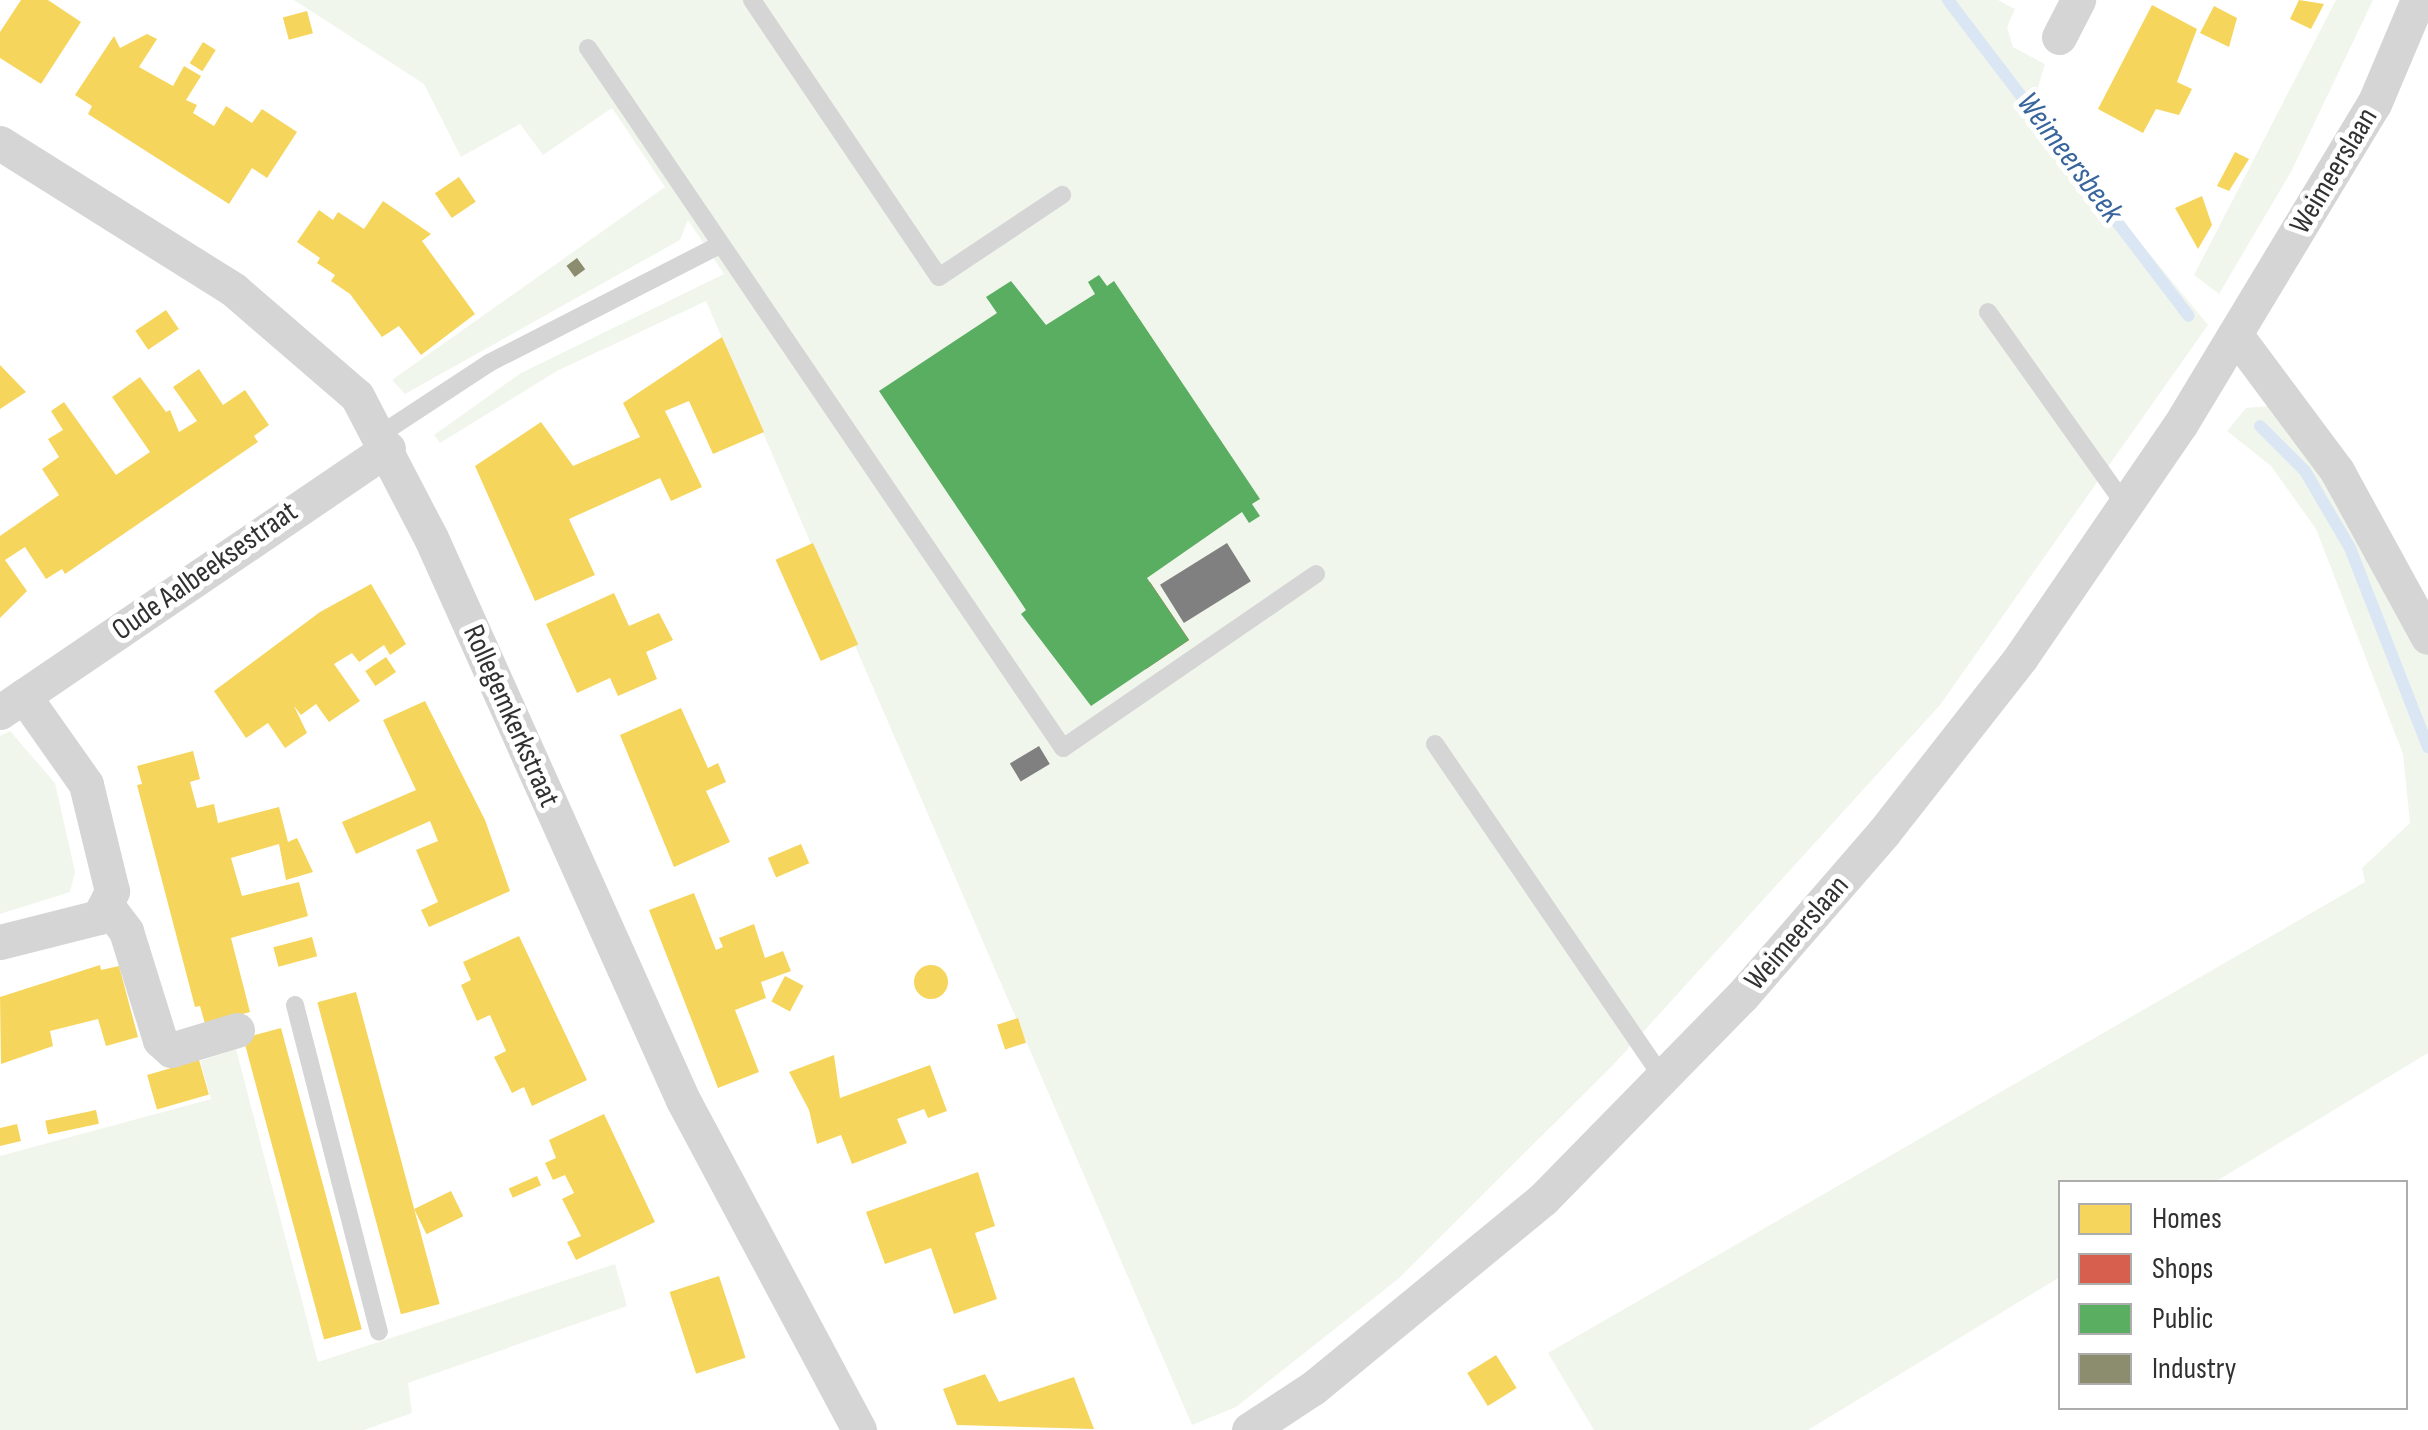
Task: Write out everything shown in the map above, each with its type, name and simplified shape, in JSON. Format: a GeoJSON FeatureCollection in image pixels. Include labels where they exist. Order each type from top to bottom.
{"type":"FeatureCollection","features":[{"type":"Feature","properties":{"kind":"street"},"geometry":{"type":"LineString","coordinates":[[2058,38],[2078,0]]}},
{"type":"Feature","properties":{"kind":"street","name":"Weimeerslaan"},"geometry":{"type":"LineString","coordinates":[[1249,1430],[1440,1288],[1543,1199],[1742,996],[1884,832],[2022,657],[2126,505],[2374,104],[2418,0]]}},
{"type":"Feature","properties":{"kind":"street","name":"Rollegemkerkstraat"},"geometry":{"type":"LineString","coordinates":[[0,143],[234,290],[326,363],[384,441],[683,1100],[859,1430]]}},
{"type":"Feature","properties":{"kind":"street"},"geometry":{"type":"LineString","coordinates":[[2235,334],[2336,471],[2428,637]]}},
{"type":"Feature","properties":{"kind":"street","name":"Oude Aalbeeksestraat"},"geometry":{"type":"LineString","coordinates":[[237,1030],[172,1050],[160,1040],[126,931],[108,907],[112,891],[86,784],[12,704],[384,441]]}},
{"type":"Feature","properties":{"kind":"street"},"geometry":{"type":"LineString","coordinates":[[0,942],[99,917],[108,907]]}},
{"type":"Feature","properties":{"kind":"lane"},"geometry":{"type":"LineString","coordinates":[[752,0],[939,277],[1062,194]]}},
{"type":"Feature","properties":{"kind":"lane"},"geometry":{"type":"LineString","coordinates":[[588,48],[1064,748],[1316,574]]}},
{"type":"Feature","properties":{"kind":"lane"},"geometry":{"type":"LineString","coordinates":[[384,441],[489,363],[720,245]]}},
{"type":"Feature","properties":{"kind":"lane"},"geometry":{"type":"LineString","coordinates":[[1988,312],[2126,505]]}},
{"type":"Feature","properties":{"kind":"lane"},"geometry":{"type":"LineString","coordinates":[[1434,744],[1662,1077]]}},
{"type":"Feature","properties":{"kind":"lane"},"geometry":{"type":"LineString","coordinates":[[295,1006],[380,1331]]}},
{"type":"Feature","properties":{"kind":"shaded area"},"geometry":{"type":"Polygon","coordinates":[[[294,0],[1998,0],[2015,9],[2007,27],[2013,47],[2045,64],[2034,101],[2038,118],[2208,325],[1940,705],[1614,1064],[1398,1279],[1236,1407],[1192,1425],[706,301],[557,371],[440,443],[434,435],[521,373],[724,274],[688,220],[680,240],[405,394],[392,380],[665,187],[612,108],[543,155],[520,124],[461,157],[424,84],[294,0]]]}},
{"type":"Feature","properties":{"kind":"shaded area"},"geometry":{"type":"Polygon","coordinates":[[[2336,0],[2373,0],[2291,172],[2219,294],[2194,275],[2336,0]]]}},
{"type":"Feature","properties":{"kind":"shaded area"},"geometry":{"type":"Polygon","coordinates":[[[2269,406],[2345,507],[2428,653],[2428,1053],[2218,1180],[2058,1180],[2058,1278],[1808,1430],[1594,1430],[1548,1353],[2365,882],[2362,868],[2410,823],[2403,754],[2316,529],[2271,466],[2227,431],[2246,408],[2269,406]]]}},
{"type":"Feature","properties":{"kind":"shaded area"},"geometry":{"type":"Polygon","coordinates":[[[10,731],[55,783],[75,872],[70,892],[0,914],[0,736],[10,731]]]}},
{"type":"Feature","properties":{"kind":"shaded area"},"geometry":{"type":"Polygon","coordinates":[[[236,1049],[318,1362],[615,1264],[627,1306],[408,1383],[412,1413],[364,1430],[0,1430],[0,1156],[211,1099],[200,1061],[236,1049]]]}},
{"type":"Feature","properties":{"kind":"building: Homes"},"geometry":{"type":"Polygon","coordinates":[[[21,0],[48,0],[81,22],[41,84],[0,58],[0,32],[21,0]]]}},
{"type":"Feature","properties":{"kind":"building: Homes"},"geometry":{"type":"Polygon","coordinates":[[[2299,0],[2324,4],[2311,29],[2290,19],[2299,0]]]}},
{"type":"Feature","properties":{"kind":"building: Homes"},"geometry":{"type":"Polygon","coordinates":[[[2152,5],[2197,29],[2177,82],[2192,89],[2179,115],[2156,109],[2143,133],[2098,109],[2152,5]]]}},
{"type":"Feature","properties":{"kind":"building: Homes"},"geometry":{"type":"Polygon","coordinates":[[[2214,6],[2237,18],[2229,47],[2200,33],[2214,6]]]}},
{"type":"Feature","properties":{"kind":"building: Homes"},"geometry":{"type":"Polygon","coordinates":[[[307,11],[313,33],[289,40],[283,17],[307,11]]]}},
{"type":"Feature","properties":{"kind":"building: Homes"},"geometry":{"type":"Polygon","coordinates":[[[147,34],[157,39],[139,67],[173,86],[184,66],[201,76],[186,100],[197,105],[193,113],[214,126],[226,106],[252,123],[262,109],[297,132],[267,178],[252,168],[229,204],[88,114],[92,106],[75,95],[114,36],[120,48],[147,34]]]}},
{"type":"Feature","properties":{"kind":"building: Homes"},"geometry":{"type":"Polygon","coordinates":[[[203,42],[216,50],[202,71],[190,63],[203,42]]]}},
{"type":"Feature","properties":{"kind":"building: Homes"},"geometry":{"type":"Polygon","coordinates":[[[2235,152],[2249,159],[2229,191],[2217,186],[2235,152]]]}},
{"type":"Feature","properties":{"kind":"building: Homes"},"geometry":{"type":"Polygon","coordinates":[[[459,177],[476,202],[452,218],[435,193],[459,177]]]}},
{"type":"Feature","properties":{"kind":"building: Homes"},"geometry":{"type":"Polygon","coordinates":[[[2202,196],[2212,225],[2198,249],[2175,208],[2202,196]]]}},
{"type":"Feature","properties":{"kind":"building: Homes"},"geometry":{"type":"Polygon","coordinates":[[[383,201],[431,234],[422,241],[475,314],[421,355],[399,326],[382,337],[350,294],[331,281],[335,275],[317,263],[320,258],[297,242],[319,210],[333,220],[338,212],[364,229],[383,201]]]}},
{"type":"Feature","properties":{"kind":"building: Homes"},"geometry":{"type":"Polygon","coordinates":[[[166,310],[179,329],[148,350],[135,331],[166,310]]]}},
{"type":"Feature","properties":{"kind":"building: Homes"},"geometry":{"type":"Polygon","coordinates":[[[722,337],[764,432],[713,454],[689,401],[665,411],[702,487],[671,501],[660,478],[569,519],[595,575],[535,601],[475,466],[541,422],[573,466],[640,437],[623,403],[722,337]]]}},
{"type":"Feature","properties":{"kind":"building: Homes"},"geometry":{"type":"Polygon","coordinates":[[[0,365],[26,392],[0,409],[0,365]]]}},
{"type":"Feature","properties":{"kind":"building: Homes"},"geometry":{"type":"Polygon","coordinates":[[[199,369],[223,405],[245,390],[269,425],[254,436],[258,442],[65,574],[62,569],[46,579],[25,547],[5,560],[27,591],[0,618],[0,536],[59,495],[42,469],[59,457],[48,439],[63,430],[51,411],[64,402],[116,475],[150,452],[112,397],[140,377],[166,412],[170,410],[179,432],[197,421],[173,387],[199,369]]]}},
{"type":"Feature","properties":{"kind":"building: Homes"},"geometry":{"type":"Polygon","coordinates":[[[813,543],[858,644],[821,661],[776,560],[813,543]]]}},
{"type":"Feature","properties":{"kind":"building: Homes"},"geometry":{"type":"Polygon","coordinates":[[[371,584],[406,644],[390,655],[384,645],[359,662],[352,653],[334,664],[360,701],[329,722],[316,704],[301,715],[294,706],[307,733],[285,748],[268,723],[246,738],[214,691],[320,612],[371,584]]]}},
{"type":"Feature","properties":{"kind":"building: Homes"},"geometry":{"type":"Polygon","coordinates":[[[614,593],[629,626],[659,613],[673,640],[646,652],[657,679],[618,696],[610,678],[577,693],[546,624],[614,593]]]}},
{"type":"Feature","properties":{"kind":"building: Homes"},"geometry":{"type":"Polygon","coordinates":[[[386,657],[396,672],[375,686],[365,671],[386,657]]]}},
{"type":"Feature","properties":{"kind":"building: Homes"},"geometry":{"type":"Polygon","coordinates":[[[425,701],[485,820],[510,891],[429,927],[421,910],[438,902],[416,850],[438,841],[430,821],[356,854],[342,822],[416,790],[383,720],[425,701]]]}},
{"type":"Feature","properties":{"kind":"building: Homes"},"geometry":{"type":"Polygon","coordinates":[[[681,708],[708,768],[718,763],[726,782],[706,791],[730,842],[674,867],[620,735],[681,708]]]}},
{"type":"Feature","properties":{"kind":"building: Homes"},"geometry":{"type":"Polygon","coordinates":[[[193,751],[200,779],[190,782],[197,808],[214,804],[218,823],[279,807],[288,842],[297,838],[313,872],[286,880],[279,844],[231,858],[242,896],[299,882],[308,916],[231,938],[250,1012],[205,1024],[200,1006],[195,1007],[137,785],[142,784],[137,766],[193,751]]]}},
{"type":"Feature","properties":{"kind":"building: Homes"},"geometry":{"type":"Polygon","coordinates":[[[801,844],[809,863],[776,877],[768,858],[801,844]]]}},
{"type":"Feature","properties":{"kind":"building: Homes"},"geometry":{"type":"Polygon","coordinates":[[[694,893],[716,950],[723,947],[719,938],[754,924],[765,958],[783,951],[791,971],[761,982],[766,998],[735,1010],[759,1072],[718,1088],[649,910],[694,893]]]}},
{"type":"Feature","properties":{"kind":"building: Homes"},"geometry":{"type":"Polygon","coordinates":[[[519,936],[587,1080],[532,1106],[524,1087],[512,1093],[494,1057],[506,1051],[490,1015],[477,1021],[461,985],[471,980],[463,962],[519,936]]]}},
{"type":"Feature","properties":{"kind":"building: Homes"},"geometry":{"type":"Polygon","coordinates":[[[312,937],[317,956],[279,967],[273,947],[312,937]]]}},
{"type":"Feature","properties":{"kind":"building: Homes"},"geometry":{"type":"Polygon","coordinates":[[[100,965],[101,970],[119,966],[138,1037],[106,1046],[98,1019],[50,1031],[53,1046],[1,1064],[0,997],[100,965]]]}},
{"type":"Feature","properties":{"kind":"building: Homes"},"geometry":{"type":"Polygon","coordinates":[[[931,965],[943,970],[948,982],[943,994],[931,999],[919,994],[914,982],[919,970],[931,965]]]}},
{"type":"Feature","properties":{"kind":"building: Homes"},"geometry":{"type":"Polygon","coordinates":[[[785,976],[804,986],[790,1011],[771,1002],[785,976]]]}},
{"type":"Feature","properties":{"kind":"building: Homes"},"geometry":{"type":"Polygon","coordinates":[[[356,992],[440,1304],[401,1314],[317,1002],[356,992]]]}},
{"type":"Feature","properties":{"kind":"building: Homes"},"geometry":{"type":"Polygon","coordinates":[[[1018,1018],[1026,1043],[1005,1050],[997,1025],[1018,1018]]]}},
{"type":"Feature","properties":{"kind":"building: Homes"},"geometry":{"type":"Polygon","coordinates":[[[281,1028],[362,1329],[324,1339],[243,1038],[281,1028]]]}},
{"type":"Feature","properties":{"kind":"building: Homes"},"geometry":{"type":"Polygon","coordinates":[[[834,1055],[840,1098],[930,1065],[947,1111],[928,1118],[924,1109],[897,1119],[907,1143],[852,1164],[841,1135],[817,1144],[809,1110],[789,1072],[834,1055]]]}},
{"type":"Feature","properties":{"kind":"building: Homes"},"geometry":{"type":"Polygon","coordinates":[[[199,1060],[209,1095],[157,1109],[147,1075],[199,1060]]]}},
{"type":"Feature","properties":{"kind":"building: Homes"},"geometry":{"type":"Polygon","coordinates":[[[96,1110],[99,1124],[48,1135],[45,1121],[96,1110]]]}},
{"type":"Feature","properties":{"kind":"building: Homes"},"geometry":{"type":"Polygon","coordinates":[[[604,1114],[655,1222],[576,1260],[567,1242],[581,1236],[562,1199],[574,1193],[565,1175],[553,1180],[545,1163],[556,1158],[549,1140],[604,1114]]]}},
{"type":"Feature","properties":{"kind":"building: Homes"},"geometry":{"type":"Polygon","coordinates":[[[17,1124],[21,1141],[0,1146],[0,1128],[17,1124]]]}},
{"type":"Feature","properties":{"kind":"building: Homes"},"geometry":{"type":"Polygon","coordinates":[[[978,1172],[995,1226],[975,1233],[997,1299],[954,1314],[931,1248],[885,1264],[866,1212],[978,1172]]]}},
{"type":"Feature","properties":{"kind":"building: Homes"},"geometry":{"type":"Polygon","coordinates":[[[537,1176],[541,1185],[513,1198],[509,1189],[537,1176]]]}},
{"type":"Feature","properties":{"kind":"building: Homes"},"geometry":{"type":"Polygon","coordinates":[[[451,1191],[463,1216],[426,1234],[414,1209],[451,1191]]]}},
{"type":"Feature","properties":{"kind":"building: Homes"},"geometry":{"type":"Polygon","coordinates":[[[719,1276],[746,1358],[696,1374],[670,1292],[719,1276]]]}},
{"type":"Feature","properties":{"kind":"building: Homes"},"geometry":{"type":"Polygon","coordinates":[[[1496,1355],[1517,1388],[1488,1406],[1467,1373],[1496,1355]]]}},
{"type":"Feature","properties":{"kind":"building: Homes"},"geometry":{"type":"Polygon","coordinates":[[[985,1374],[999,1402],[1074,1377],[1094,1429],[957,1425],[943,1389],[985,1374]]]}},
{"type":"Feature","properties":{"kind":"building: Shops"},"geometry":{"type":"Polygon","coordinates":[[[1150,582],[1189,640],[1146,669],[1107,611],[1150,582]]]}},
{"type":"Feature","properties":{"kind":"building: Public"},"geometry":{"type":"Polygon","coordinates":[[[1099,275],[1107,286],[1114,281],[1260,499],[1252,504],[1260,516],[1249,523],[1242,512],[1147,578],[1189,640],[1091,706],[1021,614],[1026,610],[879,391],[997,313],[986,297],[1011,281],[1046,325],[1095,294],[1088,282],[1099,275]]]}},
{"type":"Feature","properties":{"kind":"building: Industry"},"geometry":{"type":"Polygon","coordinates":[[[577,258],[585,269],[575,277],[566,266],[577,258]]]}},
{"type":"Feature","properties":{"kind":"building: Other"},"geometry":{"type":"Polygon","coordinates":[[[1227,543],[1251,581],[1184,623],[1160,585],[1227,543]]]}},
{"type":"Feature","properties":{"kind":"building: Other"},"geometry":{"type":"Polygon","coordinates":[[[1039,746],[1050,764],[1021,782],[1010,764],[1039,746]]]}},
{"type":"Feature","properties":{"kind":"waterway","name":"Weimeersbeek"},"geometry":{"type":"LineString","coordinates":[[1948,0],[2189,316]]}},
{"type":"Feature","properties":{"kind":"waterway","name":"Weimeersbeek"},"geometry":{"type":"LineString","coordinates":[[2260,426],[2305,471],[2350,548],[2428,747]]}}]}
